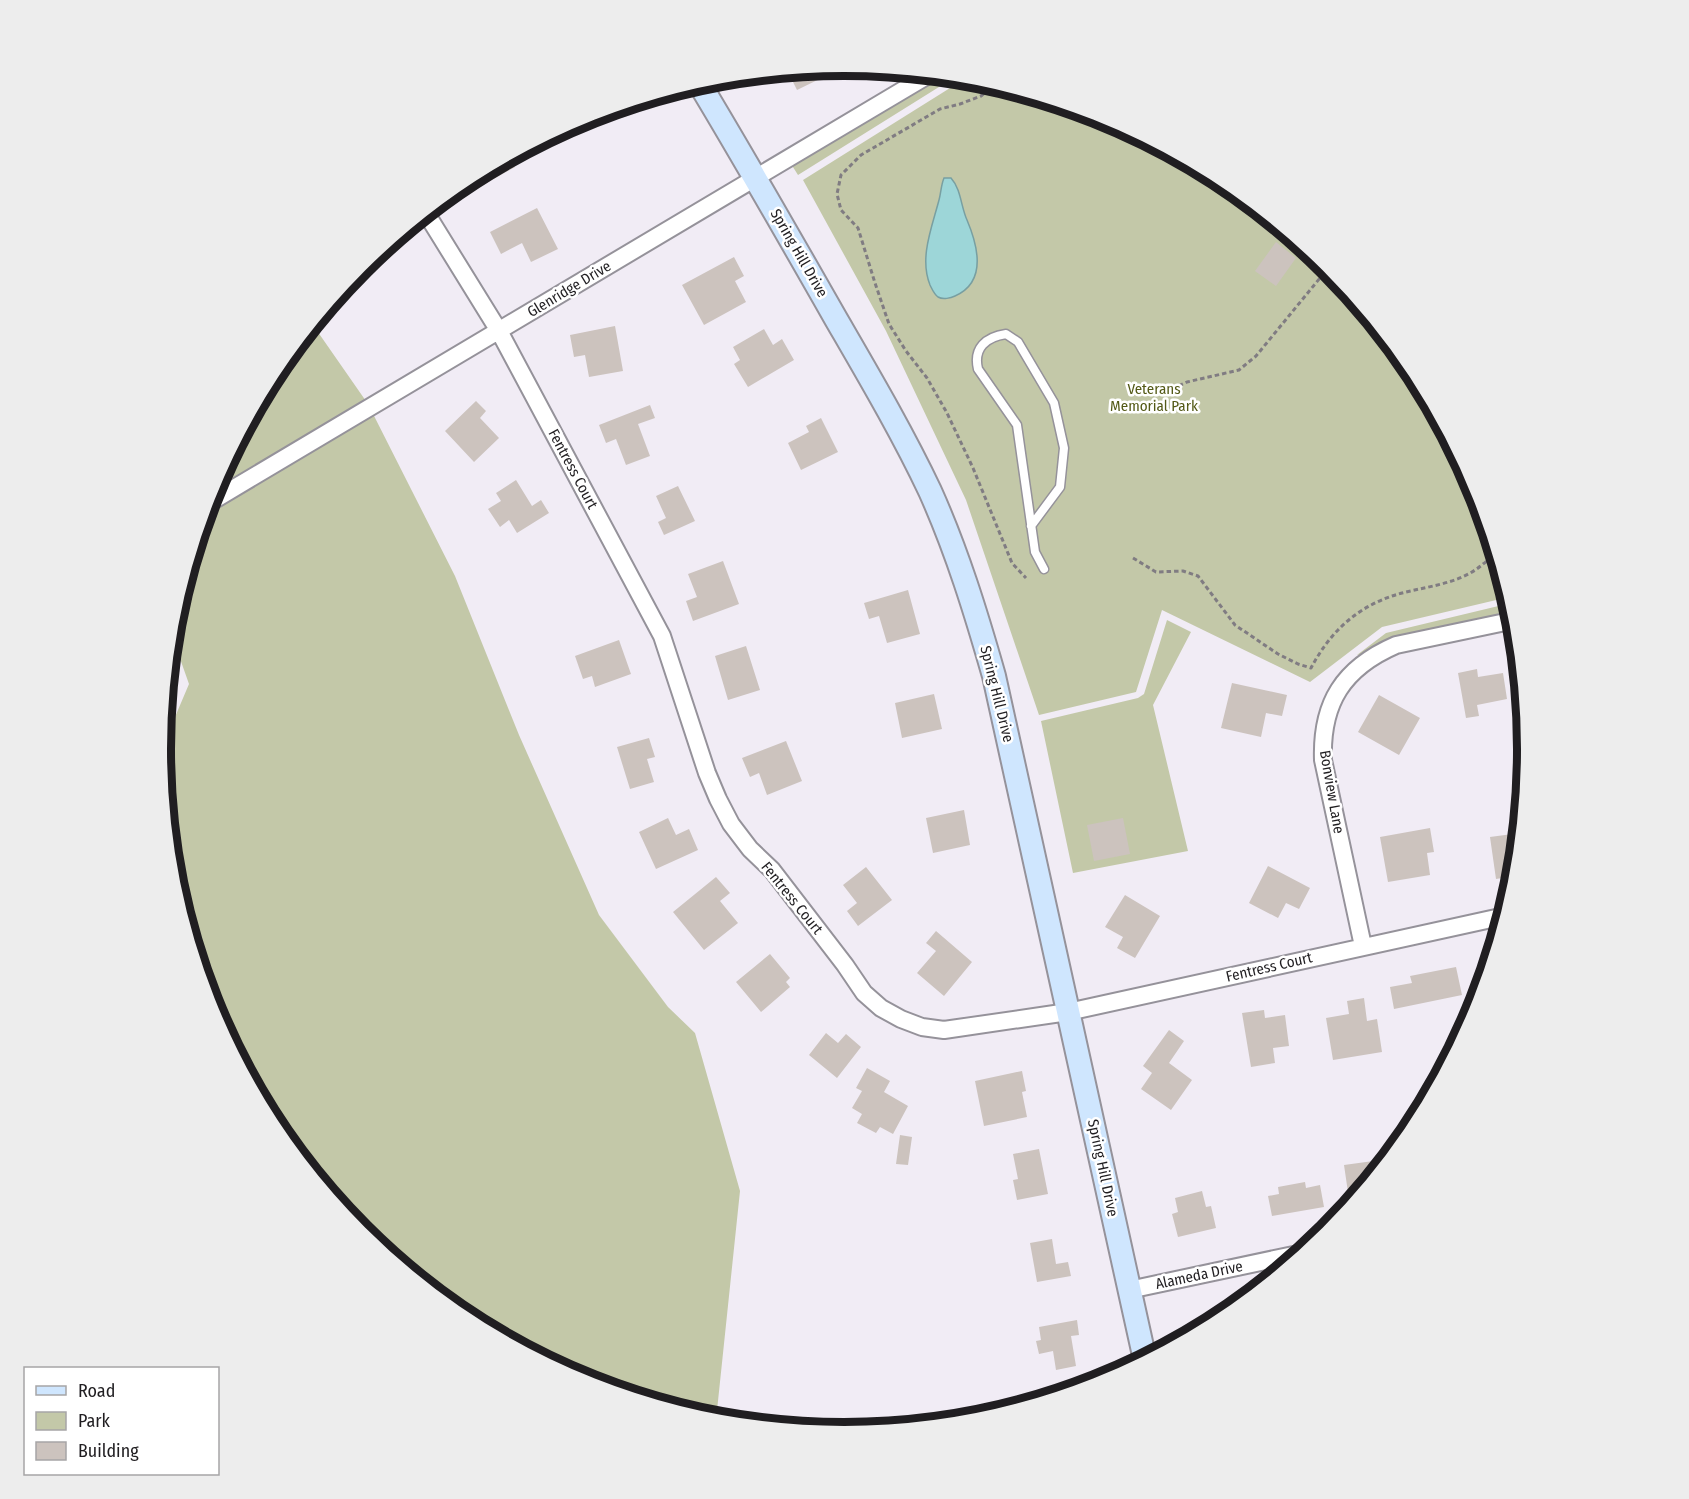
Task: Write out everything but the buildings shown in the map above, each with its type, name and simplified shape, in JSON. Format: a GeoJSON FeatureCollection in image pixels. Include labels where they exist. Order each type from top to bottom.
{"type":"FeatureCollection","features":[{"type":"Feature","properties":{"kind":"main road","name":"Spring Hill Drive"},"geometry":{"type":"LineString","coordinates":[[704,91],[904,438],[931,493],[977,614],[994,676],[1143,1352]]}},
{"type":"Feature","properties":{"kind":"street","name":"Glenridge Drive"},"geometry":{"type":"LineString","coordinates":[[222,496],[919,81]]}},
{"type":"Feature","properties":{"kind":"street","name":"Fentress Court"},"geometry":{"type":"LineString","coordinates":[[430,220],[499,331],[662,636],[707,773],[722,808],[750,849],[772,870],[864,993],[881,1008],[922,1027],[944,1030],[1068,1012],[1496,918]]}},
{"type":"Feature","properties":{"kind":"street","name":"Bonview Lane"},"geometry":{"type":"LineString","coordinates":[[1363,946],[1323,760],[1326,721],[1332,703],[1340,688],[1353,673],[1379,652],[1396,645],[1506,622]]}},
{"type":"Feature","properties":{"kind":"street","name":"Alameda Drive"},"geometry":{"type":"LineString","coordinates":[[1129,1290],[1286,1257]]}},
{"type":"Feature","properties":{"kind":"lane"},"geometry":{"type":"LineString","coordinates":[[1031,526],[1060,487],[1064,448],[1054,403],[1018,342],[1006,334],[993,336],[979,349],[976,359],[978,369],[1017,425],[1031,526],[1035,552],[1044,569]]}},
{"type":"Feature","properties":{"kind":"path"},"geometry":{"type":"LineString","coordinates":[[986,91],[981,96],[960,104],[940,109],[861,155],[841,175],[837,194],[841,210],[858,228],[889,324],[932,387],[973,468],[1012,563],[1026,578]]}},
{"type":"Feature","properties":{"kind":"path"},"geometry":{"type":"LineString","coordinates":[[1172,389],[1186,382],[1239,369],[1256,356],[1322,276]]}},
{"type":"Feature","properties":{"kind":"path"},"geometry":{"type":"LineString","coordinates":[[1133,558],[1156,572],[1183,571],[1198,576],[1235,625],[1278,654],[1311,668],[1320,651],[1336,630],[1369,605],[1392,596],[1451,581],[1471,573],[1489,557]]}},
{"type":"Feature","properties":{"kind":"green space"},"geometry":{"type":"Polygon","coordinates":[[[923,81],[944,84],[798,175],[786,156],[923,81]]]}},
{"type":"Feature","properties":{"kind":"green space","name":"Veterans Memorial Park"},"geometry":{"type":"Polygon","coordinates":[[[954,86],[1019,99],[1061,112],[1142,146],[1181,167],[1218,190],[1288,244],[1350,306],[1378,340],[1404,376],[1448,452],[1482,533],[1501,599],[1382,627],[1310,682],[1162,610],[1136,692],[1039,715],[966,500],[886,331],[803,180],[954,86]]]}},
{"type":"Feature","properties":{"kind":"green space"},"geometry":{"type":"Polygon","coordinates":[[[318,332],[368,404],[455,576],[519,735],[599,915],[668,1007],[695,1033],[740,1191],[717,1411],[628,1387],[547,1353],[508,1332],[471,1309],[401,1255],[339,1193],[311,1159],[285,1123],[241,1047],[207,966],[194,924],[177,837],[171,750],[172,724],[189,684],[178,654],[194,575],[207,533],[241,452],[262,413],[285,376],[318,332]]]}},
{"type":"Feature","properties":{"kind":"green space"},"geometry":{"type":"Polygon","coordinates":[[[1502,605],[1505,619],[1385,650],[1357,655],[1386,633],[1502,605]]]}},
{"type":"Feature","properties":{"kind":"green space"},"geometry":{"type":"Polygon","coordinates":[[[1167,620],[1191,632],[1153,705],[1188,851],[1073,873],[1041,721],[1138,698],[1144,694],[1167,620]]]}},
{"type":"Feature","properties":{"kind":"water"},"geometry":{"type":"Polygon","coordinates":[[[944,178],[951,178],[957,187],[974,241],[977,262],[972,282],[965,290],[945,299],[938,297],[932,290],[926,264],[928,242],[944,178]]]}}]}
